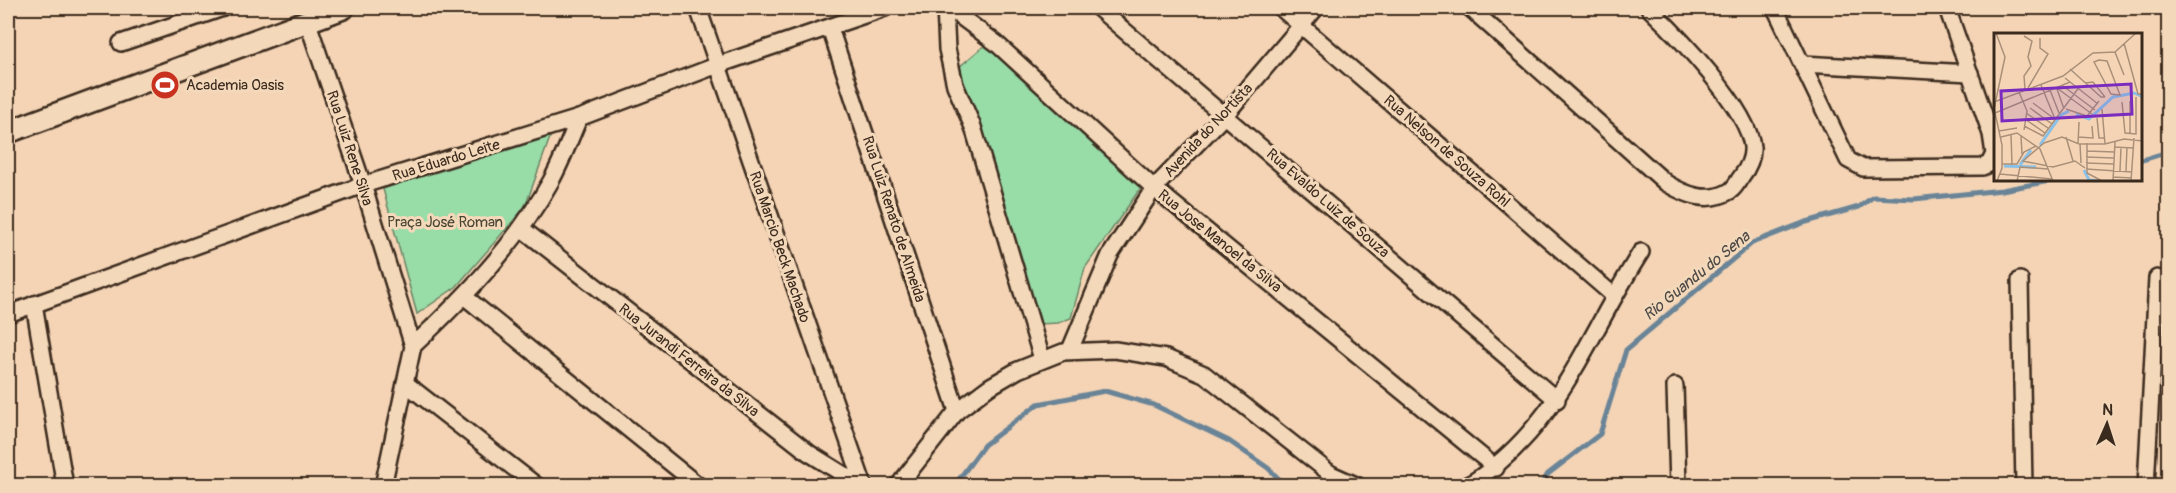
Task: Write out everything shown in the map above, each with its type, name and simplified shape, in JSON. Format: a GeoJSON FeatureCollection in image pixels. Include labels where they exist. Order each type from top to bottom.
{"type":"FeatureCollection","features":[{"type":"Feature","properties":{"kind":"street"},"geometry":{"type":"LineString","coordinates":[[122,43],[223,8]]}},
{"type":"Feature","properties":{"kind":"street"},"geometry":{"type":"LineString","coordinates":[[8,132],[343,8]]}},
{"type":"Feature","properties":{"kind":"street","name":"Rua Marcio Beck Machado"},"geometry":{"type":"LineString","coordinates":[[698,8],[863,486]]}},
{"type":"Feature","properties":{"kind":"street","name":"Rua Eduardo Leite"},"geometry":{"type":"LineString","coordinates":[[8,314],[363,185],[579,118],[718,65],[885,8]]}},
{"type":"Feature","properties":{"kind":"street"},"geometry":{"type":"LineString","coordinates":[[947,8],[947,49],[955,85],[973,127],[1042,358]]}},
{"type":"Feature","properties":{"kind":"street","name":"Rua Jose Manoel da Silva"},"geometry":{"type":"LineString","coordinates":[[947,8],[996,43],[1154,188],[1496,468]]}},
{"type":"Feature","properties":{"kind":"street","name":"Rua Evaldo Luiz de Souza"},"geometry":{"type":"LineString","coordinates":[[1098,8],[1226,114],[1557,400]]}},
{"type":"Feature","properties":{"kind":"street","name":"Rua Nelson de Souza Rohl"},"geometry":{"type":"LineString","coordinates":[[1281,8],[1613,295]]}},
{"type":"Feature","properties":{"kind":"street","name":"Avenida do Nortista"},"geometry":{"type":"LineString","coordinates":[[1070,350],[1110,255],[1154,188],[1226,114],[1316,8]]}},
{"type":"Feature","properties":{"kind":"street"},"geometry":{"type":"LineString","coordinates":[[1470,8],[1665,183],[1698,197],[1718,198],[1734,188],[1750,163],[1752,147],[1749,133],[1735,109],[1708,73],[1649,8]]}},
{"type":"Feature","properties":{"kind":"street"},"geometry":{"type":"LineString","coordinates":[[1775,8],[1848,160],[1863,168],[1982,167],[1989,164],[1994,154],[1991,134],[1947,8]]}},
{"type":"Feature","properties":{"kind":"street","name":"Rua Luiz Rene Silva"},"geometry":{"type":"LineString","coordinates":[[307,20],[363,185],[413,346],[383,486]]}},
{"type":"Feature","properties":{"kind":"street","name":"Rua Luiz Renato de Almeida"},"geometry":{"type":"LineString","coordinates":[[830,27],[957,411]]}},
{"type":"Feature","properties":{"kind":"street"},"geometry":{"type":"LineString","coordinates":[[1802,64],[1970,73]]}},
{"type":"Feature","properties":{"kind":"street"},"geometry":{"type":"LineString","coordinates":[[413,346],[465,297],[521,228],[551,181],[579,118]]}},
{"type":"Feature","properties":{"kind":"street","name":"Rua Jurandi Ferreira da Silva"},"geometry":{"type":"LineString","coordinates":[[521,228],[808,453],[863,486]]}},
{"type":"Feature","properties":{"kind":"street"},"geometry":{"type":"LineString","coordinates":[[1467,486],[1496,468],[1526,439],[1557,400],[1613,295],[1641,252]]}},
{"type":"Feature","properties":{"kind":"street"},"geometry":{"type":"LineString","coordinates":[[2146,486],[2157,278]]}},
{"type":"Feature","properties":{"kind":"street"},"geometry":{"type":"LineString","coordinates":[[2020,280],[2024,486]]}},
{"type":"Feature","properties":{"kind":"street"},"geometry":{"type":"LineString","coordinates":[[465,297],[699,486]]}},
{"type":"Feature","properties":{"kind":"street"},"geometry":{"type":"LineString","coordinates":[[34,304],[65,486]]}},
{"type":"Feature","properties":{"kind":"street"},"geometry":{"type":"LineString","coordinates":[[898,486],[957,411],[989,387],[1042,358],[1070,350],[1116,350],[1166,358],[1204,374],[1331,474],[1358,486]]}},
{"type":"Feature","properties":{"kind":"street"},"geometry":{"type":"LineString","coordinates":[[405,383],[537,486]]}},
{"type":"Feature","properties":{"kind":"street"},"geometry":{"type":"LineString","coordinates":[[1675,386],[1678,486]]}},
{"type":"Feature","properties":{"kind":"green space"},"geometry":{"type":"Polygon","coordinates":[[[985,45],[1142,186],[1085,268],[1071,318],[1058,323],[1038,324],[958,68],[985,45]]]}},
{"type":"Feature","properties":{"kind":"green space","name":"Praça José Roman"},"geometry":{"type":"Polygon","coordinates":[[[552,132],[525,207],[456,287],[417,314],[383,189],[552,132]]]}},
{"type":"Feature","properties":{"kind":"waterway","name":"Rio Guandu do Sena"},"geometry":{"type":"LineString","coordinates":[[2143,160],[2168,152]]}},
{"type":"Feature","properties":{"kind":"waterway","name":"Rio Guandu do Sena"},"geometry":{"type":"LineString","coordinates":[[1540,486],[1548,474],[1600,434],[1626,350],[1752,243],[1803,223],[1859,207],[1873,197],[1914,199],[2002,190],[2044,182]]}},
{"type":"Feature","properties":{"kind":"waterway","name":"Rio Guandu do Sena"},"geometry":{"type":"LineString","coordinates":[[954,486],[984,445],[1038,404],[1105,391],[1154,405],[1229,441],[1268,468],[1286,486]]}},
{"type":"Feature","properties":{"kind":"place","name":"Academia Oasis"},"geometry":{"type":"Point","coordinates":[165,85]}}]}
